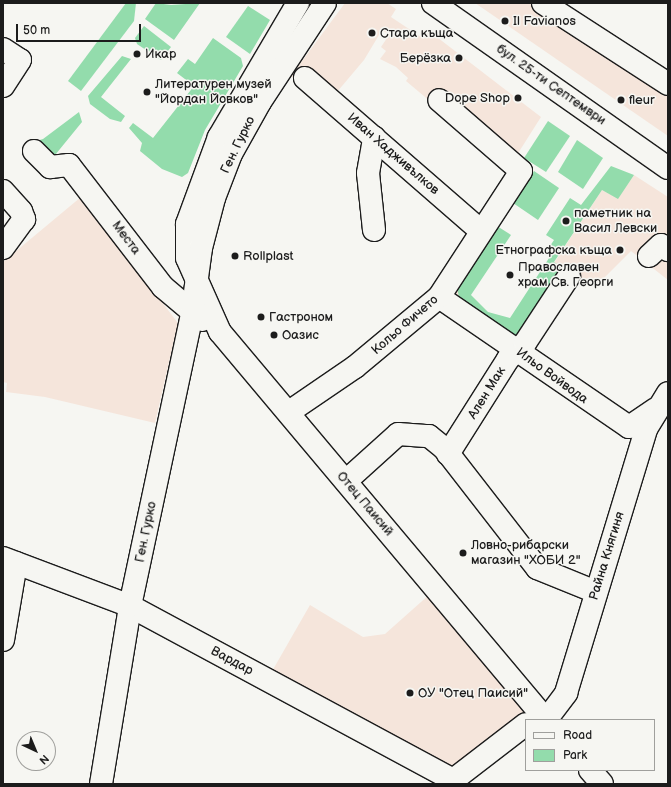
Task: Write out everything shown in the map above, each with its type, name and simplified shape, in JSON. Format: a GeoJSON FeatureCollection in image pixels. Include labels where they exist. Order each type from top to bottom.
{"type":"FeatureCollection","features":[{"type":"Feature","properties":{"kind":"street","name":"Ген. Гурко"},"geometry":{"type":"LineString","coordinates":[[198,280],[187,258],[186,241],[198,188],[219,137],[298,3]]}},
{"type":"Feature","properties":{"kind":"street","name":"Ген. Гурко"},"geometry":{"type":"LineString","coordinates":[[101,784],[130,606],[192,314],[198,280],[201,248],[231,154],[260,102],[325,3]]}},
{"type":"Feature","properties":{"kind":"street","name":"бул. 25-ти Септември"},"geometry":{"type":"LineString","coordinates":[[433,3],[668,168]]}},
{"type":"Feature","properties":{"kind":"street"},"geometry":{"type":"LineString","coordinates":[[542,3],[668,84]]}},
{"type":"Feature","properties":{"kind":"street"},"geometry":{"type":"LineString","coordinates":[[3,49],[20,60],[3,86]]}},
{"type":"Feature","properties":{"kind":"street","name":"Иван Хадживълков"},"geometry":{"type":"LineString","coordinates":[[305,78],[481,231]]}},
{"type":"Feature","properties":{"kind":"street","name":"Кольо Фичето"},"geometry":{"type":"LineString","coordinates":[[288,412],[356,367],[439,297],[521,171],[439,100]]}},
{"type":"Feature","properties":{"kind":"street"},"geometry":{"type":"LineString","coordinates":[[374,138],[368,173],[374,230]]}},
{"type":"Feature","properties":{"kind":"street","name":"Места"},"geometry":{"type":"LineString","coordinates":[[34,151],[50,167],[69,165],[163,287],[192,314],[220,332]]}},
{"type":"Feature","properties":{"kind":"street"},"geometry":{"type":"LineString","coordinates":[[3,191],[21,211],[24,219],[3,248]]}},
{"type":"Feature","properties":{"kind":"street","name":"Ален Мак"},"geometry":{"type":"LineString","coordinates":[[448,454],[508,359],[517,351],[569,276]]}},
{"type":"Feature","properties":{"kind":"street","name":"Отец Паисий"},"geometry":{"type":"LineString","coordinates":[[198,280],[220,332],[346,481],[536,719]]}},
{"type":"Feature","properties":{"kind":"street","name":"Ильо Войвода"},"geometry":{"type":"LineString","coordinates":[[439,297],[629,427],[664,405]]}},
{"type":"Feature","properties":{"kind":"street","name":"Райна Княгиня"},"geometry":{"type":"LineString","coordinates":[[536,719],[566,693],[646,429],[664,405]]}},
{"type":"Feature","properties":{"kind":"street"},"geometry":{"type":"LineString","coordinates":[[346,481],[398,434],[429,436],[448,454],[536,568],[596,592]]}},
{"type":"Feature","properties":{"kind":"street"},"geometry":{"type":"LineString","coordinates":[[3,640],[10,561]]}},
{"type":"Feature","properties":{"kind":"street","name":"Вардар"},"geometry":{"type":"LineString","coordinates":[[10,561],[130,606],[451,782]]}},
{"type":"Feature","properties":{"kind":"street","name":"Райна Княгиня"},"geometry":{"type":"LineString","coordinates":[[451,782],[525,727]]}},
{"type":"Feature","properties":{"kind":"street"},"geometry":{"type":"LineString","coordinates":[[591,771],[602,784]]}},
{"type":"Feature","properties":{"kind":"shaded area"},"geometry":{"type":"Polygon","coordinates":[[[345,3],[387,3],[396,9],[391,17],[424,39],[429,31],[541,117],[515,158],[534,171],[457,288],[520,340],[567,271],[554,263],[602,190],[618,198],[634,175],[668,197],[668,280],[631,251],[596,286],[578,276],[522,358],[443,301],[513,171],[406,81],[408,78],[396,67],[380,59],[386,51],[381,47],[389,35],[382,30],[364,60],[326,105],[291,76],[345,3]]]}},
{"type":"Feature","properties":{"kind":"shaded area"},"geometry":{"type":"Polygon","coordinates":[[[475,3],[538,3],[668,91],[668,136],[475,3]]]}},
{"type":"Feature","properties":{"kind":"shaded area"},"geometry":{"type":"Polygon","coordinates":[[[81,197],[178,323],[155,423],[45,397],[6,392],[7,383],[3,382],[3,262],[81,197]]]}},
{"type":"Feature","properties":{"kind":"shaded area","name":"ОУ \"Отец Паисий\""},"geometry":{"type":"Polygon","coordinates":[[[430,594],[530,713],[453,774],[271,673],[310,605],[363,637],[385,634],[430,594]]]}},
{"type":"Feature","properties":{"kind":"green space"},"geometry":{"type":"Polygon","coordinates":[[[126,3],[136,3],[134,21],[81,91],[68,81],[126,3]]]}},
{"type":"Feature","properties":{"kind":"green space"},"geometry":{"type":"Polygon","coordinates":[[[156,3],[171,5],[200,3],[174,40],[145,19],[156,3]]]}},
{"type":"Feature","properties":{"kind":"green space"},"geometry":{"type":"Polygon","coordinates":[[[248,6],[270,20],[250,54],[226,37],[248,6]]]}},
{"type":"Feature","properties":{"kind":"green space"},"geometry":{"type":"Polygon","coordinates":[[[144,26],[171,47],[161,60],[137,44],[135,38],[144,26]]]}},
{"type":"Feature","properties":{"kind":"green space"},"geometry":{"type":"Polygon","coordinates":[[[213,38],[241,58],[243,66],[205,130],[188,173],[182,177],[162,169],[140,151],[142,143],[129,128],[133,123],[153,138],[194,86],[177,73],[188,59],[195,64],[213,38]]]}},
{"type":"Feature","properties":{"kind":"green space"},"geometry":{"type":"Polygon","coordinates":[[[122,56],[131,59],[101,97],[125,116],[121,122],[110,119],[90,104],[88,96],[122,56]]]}},
{"type":"Feature","properties":{"kind":"green space"},"geometry":{"type":"Polygon","coordinates":[[[79,112],[82,122],[51,160],[33,142],[43,139],[79,112]]]}},
{"type":"Feature","properties":{"kind":"green space"},"geometry":{"type":"Polygon","coordinates":[[[548,121],[570,136],[546,172],[524,158],[548,121]]]}},
{"type":"Feature","properties":{"kind":"green space"},"geometry":{"type":"Polygon","coordinates":[[[577,140],[603,158],[583,189],[558,172],[577,140]]]}},
{"type":"Feature","properties":{"kind":"green space"},"geometry":{"type":"Polygon","coordinates":[[[611,166],[634,175],[618,199],[602,190],[554,262],[567,271],[521,340],[459,297],[457,288],[497,226],[511,235],[471,295],[488,312],[510,318],[551,255],[546,252],[554,240],[546,235],[570,198],[581,205],[611,166]]]}},
{"type":"Feature","properties":{"kind":"green space"},"geometry":{"type":"Polygon","coordinates":[[[534,171],[559,188],[538,220],[513,203],[534,171]]]}},
{"type":"Feature","properties":{"kind":"place","name":"Il Favianos"},"geometry":{"type":"Point","coordinates":[505,21]}},
{"type":"Feature","properties":{"kind":"place","name":"Стара къща"},"geometry":{"type":"Point","coordinates":[372,33]}},
{"type":"Feature","properties":{"kind":"place","name":"Икар"},"geometry":{"type":"Point","coordinates":[137,54]}},
{"type":"Feature","properties":{"kind":"place","name":"Берёзка"},"geometry":{"type":"Point","coordinates":[459,58]}},
{"type":"Feature","properties":{"kind":"place","name":"Литературен музей \"Йордан Йовков\""},"geometry":{"type":"Point","coordinates":[147,92]}},
{"type":"Feature","properties":{"kind":"place","name":"Dope Shop"},"geometry":{"type":"Point","coordinates":[518,98]}},
{"type":"Feature","properties":{"kind":"place","name":"fleur"},"geometry":{"type":"Point","coordinates":[621,100]}},
{"type":"Feature","properties":{"kind":"place","name":"паметник на Васил Левски"},"geometry":{"type":"Point","coordinates":[566,221]}},
{"type":"Feature","properties":{"kind":"place","name":"Етнографска къща"},"geometry":{"type":"Point","coordinates":[620,250]}},
{"type":"Feature","properties":{"kind":"place","name":"Rollplast"},"geometry":{"type":"Point","coordinates":[235,256]}},
{"type":"Feature","properties":{"kind":"place","name":"Православен храм Св. Георги"},"geometry":{"type":"Point","coordinates":[510,275]}},
{"type":"Feature","properties":{"kind":"place","name":"Гастроном"},"geometry":{"type":"Point","coordinates":[261,317]}},
{"type":"Feature","properties":{"kind":"place","name":"Оазис"},"geometry":{"type":"Point","coordinates":[274,335]}},
{"type":"Feature","properties":{"kind":"place","name":"Ловно-рибарски магазин \"ХОБИ 2\""},"geometry":{"type":"Point","coordinates":[463,553]}},
{"type":"Feature","properties":{"kind":"place","name":"ОУ \"Отец Паисий\""},"geometry":{"type":"Point","coordinates":[410,693]}}]}
